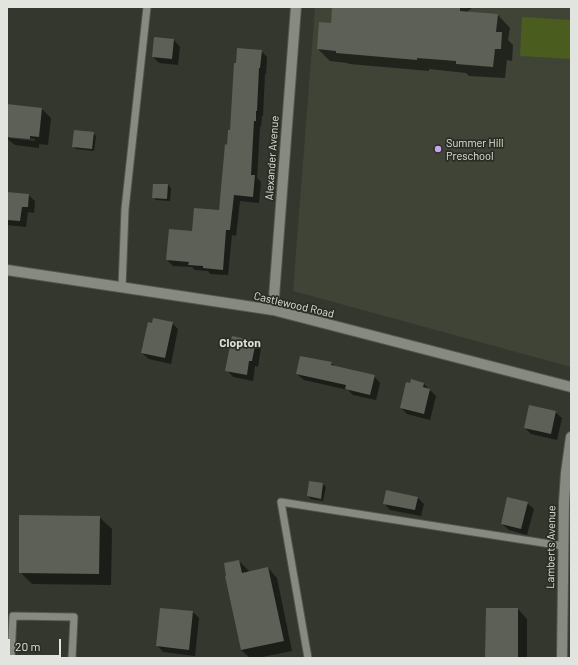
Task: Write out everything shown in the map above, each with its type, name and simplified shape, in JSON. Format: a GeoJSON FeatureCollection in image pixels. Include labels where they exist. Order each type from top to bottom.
{"type":"FeatureCollection","features":[{"type":"Feature","properties":{"kind":"street","name":"Alexander Avenue"},"geometry":{"type":"LineString","coordinates":[[273,310],[296,7]]}},
{"type":"Feature","properties":{"kind":"street","name":"Castlewood Road"},"geometry":{"type":"LineString","coordinates":[[7,270],[273,310],[571,387]]}},
{"type":"Feature","properties":{"kind":"street","name":"Lamberts Avenue"},"geometry":{"type":"LineString","coordinates":[[562,658],[563,546],[566,474],[571,437]]}},
{"type":"Feature","properties":{"kind":"lane"},"geometry":{"type":"LineString","coordinates":[[122,288],[125,209],[147,7]]}},
{"type":"Feature","properties":{"kind":"lane"},"geometry":{"type":"LineString","coordinates":[[308,658],[281,502],[563,546]]}},
{"type":"Feature","properties":{"kind":"lane"},"geometry":{"type":"LineString","coordinates":[[11,658],[13,616],[74,617],[72,658]]}},
{"type":"Feature","properties":{"kind":"shaded area","name":"Summer Hill Preschool"},"geometry":{"type":"Polygon","coordinates":[[[315,7],[571,7],[571,367],[293,291],[315,7]]]}},
{"type":"Feature","properties":{"kind":"green space"},"geometry":{"type":"Polygon","coordinates":[[[522,17],[571,20],[571,59],[520,56],[522,17]]]}},
{"type":"Feature","properties":{"kind":"building"},"geometry":{"type":"Polygon","coordinates":[[[332,7],[460,7],[460,11],[498,14],[496,32],[502,32],[501,49],[495,49],[493,67],[456,64],[456,61],[417,58],[417,60],[336,53],[336,51],[317,49],[319,22],[331,23],[332,7]]]}},
{"type":"Feature","properties":{"kind":"building"},"geometry":{"type":"Polygon","coordinates":[[[154,37],[174,39],[172,59],[152,57],[154,37]]]}},
{"type":"Feature","properties":{"kind":"building"},"geometry":{"type":"Polygon","coordinates":[[[237,48],[262,50],[259,68],[256,121],[254,121],[251,175],[255,175],[253,197],[234,195],[230,230],[226,230],[223,270],[188,265],[189,262],[166,260],[169,229],[192,231],[194,208],[219,210],[225,144],[227,145],[228,130],[230,130],[234,63],[236,63],[237,48]]]}},
{"type":"Feature","properties":{"kind":"building"},"geometry":{"type":"Polygon","coordinates":[[[7,104],[42,108],[39,137],[30,136],[30,139],[7,137],[7,104]]]}},
{"type":"Feature","properties":{"kind":"building"},"geometry":{"type":"Polygon","coordinates":[[[74,130],[94,132],[92,149],[72,147],[74,130]]]}},
{"type":"Feature","properties":{"kind":"building"},"geometry":{"type":"Polygon","coordinates":[[[153,184],[168,184],[167,199],[152,198],[153,184]]]}},
{"type":"Feature","properties":{"kind":"building"},"geometry":{"type":"Polygon","coordinates":[[[7,192],[29,194],[28,207],[22,207],[20,221],[7,220],[7,192]]]}},
{"type":"Feature","properties":{"kind":"building"},"geometry":{"type":"Polygon","coordinates":[[[153,318],[173,322],[165,358],[141,353],[148,322],[152,323],[153,318]]]}},
{"type":"Feature","properties":{"kind":"building"},"geometry":{"type":"Polygon","coordinates":[[[232,336],[256,341],[252,361],[249,361],[247,375],[225,371],[232,336]]]}},
{"type":"Feature","properties":{"kind":"building"},"geometry":{"type":"Polygon","coordinates":[[[300,356],[332,362],[331,365],[375,375],[370,395],[345,389],[346,385],[296,374],[300,356]]]}},
{"type":"Feature","properties":{"kind":"building"},"geometry":{"type":"Polygon","coordinates":[[[411,379],[424,383],[423,387],[430,389],[424,414],[400,408],[406,382],[410,383],[411,379]]]}},
{"type":"Feature","properties":{"kind":"building"},"geometry":{"type":"Polygon","coordinates":[[[529,405],[556,411],[551,434],[524,428],[529,405]]]}},
{"type":"Feature","properties":{"kind":"building"},"geometry":{"type":"Polygon","coordinates":[[[309,481],[323,483],[321,499],[307,496],[309,481]]]}},
{"type":"Feature","properties":{"kind":"building"},"geometry":{"type":"Polygon","coordinates":[[[386,490],[418,497],[415,510],[383,504],[386,490]]]}},
{"type":"Feature","properties":{"kind":"building"},"geometry":{"type":"Polygon","coordinates":[[[507,497],[528,502],[521,529],[501,524],[507,497]]]}},
{"type":"Feature","properties":{"kind":"building"},"geometry":{"type":"Polygon","coordinates":[[[19,515],[100,516],[99,574],[19,573],[19,515]]]}},
{"type":"Feature","properties":{"kind":"building"},"geometry":{"type":"Polygon","coordinates":[[[239,560],[242,573],[268,567],[284,641],[241,650],[225,576],[224,563],[239,560]]]}},
{"type":"Feature","properties":{"kind":"building"},"geometry":{"type":"Polygon","coordinates":[[[160,608],[193,611],[189,650],[156,646],[160,608]]]}},
{"type":"Feature","properties":{"kind":"building"},"geometry":{"type":"Polygon","coordinates":[[[486,608],[518,608],[518,658],[485,658],[486,608]]]}},
{"type":"Feature","properties":{"kind":"place","name":"Summer Hill Preschool"},"geometry":{"type":"Point","coordinates":[438,149]}},
{"type":"Feature","properties":{"kind":"district","name":"Clopton"},"geometry":{"type":"Point","coordinates":[240,343]}}]}
